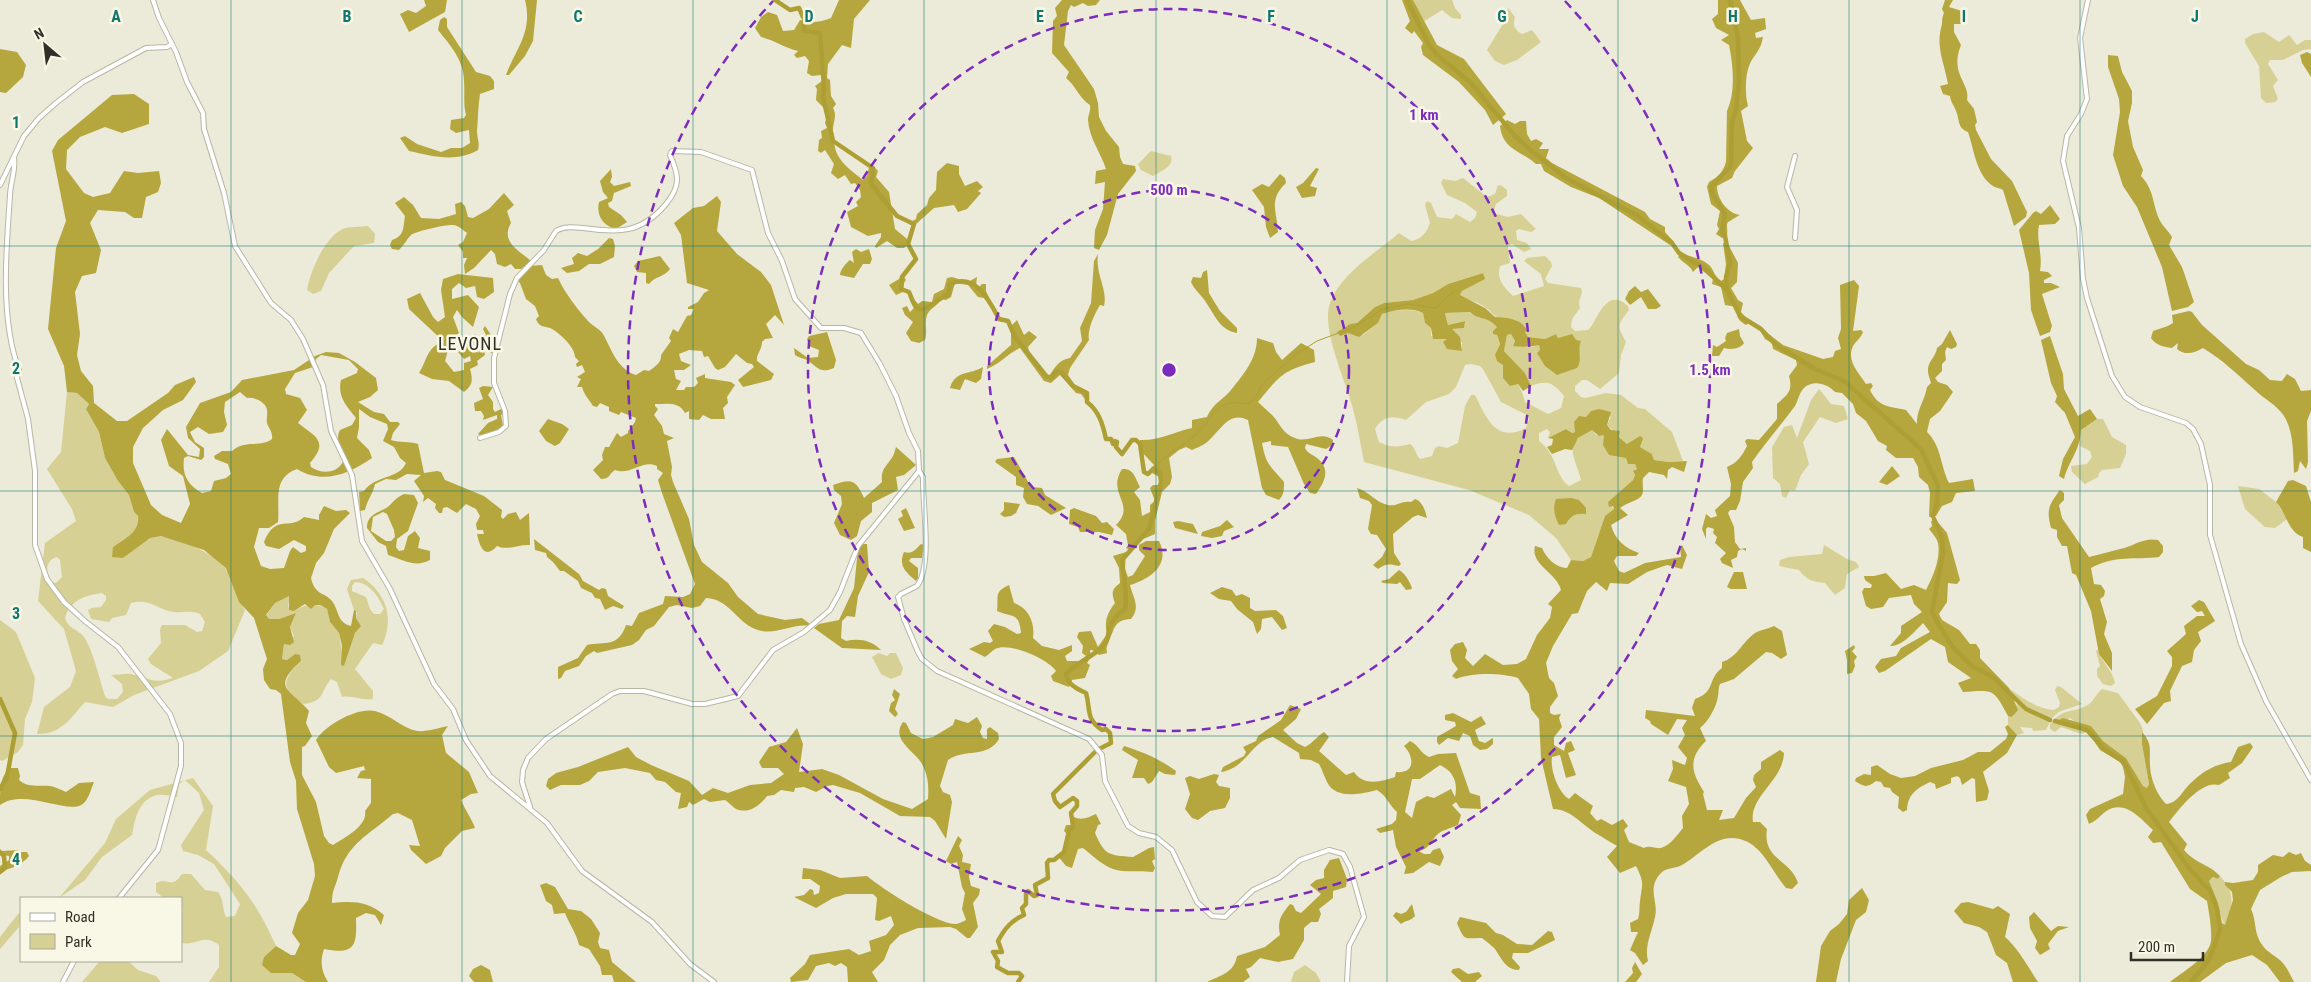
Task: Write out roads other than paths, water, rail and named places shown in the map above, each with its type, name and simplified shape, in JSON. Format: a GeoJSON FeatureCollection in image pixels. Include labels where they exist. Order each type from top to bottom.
{"type":"FeatureCollection","features":[{"type":"Feature","properties":{"kind":"street"},"geometry":{"type":"LineString","coordinates":[[154,0],[159,18],[203,113],[204,129],[224,193],[235,246],[271,303],[290,320],[304,339],[323,385],[331,431],[352,475],[361,536],[365,547],[390,589],[430,678],[453,709],[466,740],[490,776],[547,824],[582,871],[652,922],[690,964],[714,982]]}},
{"type":"Feature","properties":{"kind":"street"},"geometry":{"type":"LineString","coordinates":[[2088,0],[2080,38],[2087,99],[2081,114],[2067,136],[2063,161],[2079,228],[2083,280],[2087,298],[2112,376],[2125,397],[2140,407],[2186,422],[2201,444],[2210,485],[2210,535],[2241,644],[2266,701],[2311,780]]}},
{"type":"Feature","properties":{"kind":"street"},"geometry":{"type":"LineString","coordinates":[[0,186],[24,136],[39,118],[83,82],[146,48],[172,44]]}},
{"type":"Feature","properties":{"kind":"street"},"geometry":{"type":"LineString","coordinates":[[480,438],[499,432],[506,426],[505,411],[494,383],[494,358],[512,288],[517,278],[544,250],[559,229],[575,228],[622,231],[636,228],[649,220],[671,198],[677,184],[678,174],[671,153],[701,152],[752,170],[768,233],[785,269],[795,299],[821,328],[855,330],[863,336],[896,396],[912,441],[918,451],[926,525],[922,572],[917,586],[898,597],[904,619],[922,659],[949,677],[1089,739],[1102,756],[1105,781],[1128,826],[1139,833],[1156,837],[1172,850],[1197,902],[1212,916],[1225,917],[1253,890],[1279,878],[1300,860],[1329,850],[1343,854],[1350,867],[1364,917],[1348,946],[1346,982]]}},
{"type":"Feature","properties":{"kind":"street"},"geometry":{"type":"LineString","coordinates":[[1795,156],[1787,187],[1797,210],[1795,238]]}},
{"type":"Feature","properties":{"kind":"street"},"geometry":{"type":"LineString","coordinates":[[14,158],[2,302],[10,347],[13,360],[19,370],[16,374],[28,419],[35,471],[36,508],[34,524],[38,555],[46,579],[54,591],[86,622],[118,647],[170,714],[181,743],[181,766],[158,850],[120,897]]}},
{"type":"Feature","properties":{"kind":"street"},"geometry":{"type":"LineString","coordinates":[[530,808],[522,782],[523,770],[528,758],[546,739],[612,694],[620,691],[644,691],[692,704],[705,704],[738,696],[773,650],[804,632],[830,610],[840,592],[858,546],[919,471]]}},
{"type":"Feature","properties":{"kind":"street"},"geometry":{"type":"LineString","coordinates":[[63,982],[73,962]]}},
{"type":"Feature","properties":{"kind":"waterway"},"geometry":{"type":"LineString","coordinates":[[775,0],[790,10],[799,8],[803,17]]}},
{"type":"Feature","properties":{"kind":"waterway"},"geometry":{"type":"LineString","coordinates":[[1407,0],[1429,45],[1436,54],[1471,83],[1514,135],[1529,149],[1566,178],[1638,216],[1672,243],[1679,253],[1704,268],[1727,290]]}},
{"type":"Feature","properties":{"kind":"waterway"},"geometry":{"type":"LineString","coordinates":[[1730,0],[1738,37],[1739,81],[1736,110],[1732,122],[1731,166],[1711,187],[1713,195],[1725,214],[1722,231],[1725,236],[1730,263],[1726,277],[1727,290],[1740,316],[1761,329],[1775,344],[1815,369],[1844,381],[1921,449],[1938,486],[1937,504],[1933,516]]}},
{"type":"Feature","properties":{"kind":"waterway"},"geometry":{"type":"LineString","coordinates":[[804,20],[804,31],[820,33],[823,97],[833,141],[873,168],[871,184],[897,216],[914,224],[908,244],[916,259],[902,277],[901,289],[909,292],[916,307],[923,309],[948,295],[950,284],[959,281],[975,285],[986,297],[999,319],[1008,321],[1015,337],[1047,377],[1052,377],[1057,371],[1062,373],[1073,386],[1087,393],[1087,402],[1097,414],[1106,439],[1111,439],[1113,444],[1115,441],[1117,442],[1116,447],[1122,454],[1132,440],[1136,440],[1140,444],[1144,472],[1148,474],[1154,468],[1160,473],[1161,482],[1149,529],[1122,560],[1126,592],[1125,609],[1111,624],[1104,645],[1066,674],[1070,683],[1086,693],[1093,722],[1102,730],[1106,729],[1110,733],[1111,743],[1099,749]]}},
{"type":"Feature","properties":{"kind":"waterway"},"geometry":{"type":"LineString","coordinates":[[1154,468],[1193,437],[1215,411],[1227,404],[1248,404],[1256,397],[1262,385],[1270,377],[1295,355],[1317,341],[1352,328],[1383,309],[1407,304],[1436,308],[1455,290]]}},
{"type":"Feature","properties":{"kind":"waterway"},"geometry":{"type":"LineString","coordinates":[[1934,519],[1942,537],[1943,553],[1932,612],[1937,622],[1952,646],[1972,666],[1994,678],[2026,709],[2050,720]]}},
{"type":"Feature","properties":{"kind":"waterway"},"geometry":{"type":"LineString","coordinates":[[0,699],[15,733],[7,777],[0,789]]}},
{"type":"Feature","properties":{"kind":"waterway"},"geometry":{"type":"LineString","coordinates":[[2055,721],[2087,730],[2104,749],[2124,762],[2146,808],[2189,868],[2210,891],[2217,909],[2220,930],[2209,960],[2191,982]]}},
{"type":"Feature","properties":{"kind":"waterway"},"geometry":{"type":"LineString","coordinates":[[1018,982],[1022,976],[1019,973],[1008,973],[997,967],[998,961],[993,952],[1002,952],[998,941],[1006,928],[1024,915],[1022,908],[1026,904],[1026,894],[1028,891],[1034,896],[1037,895],[1035,885],[1048,878],[1047,863],[1049,860],[1054,860],[1064,852],[1069,831],[1073,826],[1071,813],[1077,806],[1077,801],[1073,798],[1060,807],[1055,801],[1053,794],[1096,751]]}},
{"type":"Feature","properties":{"kind":"waterway"},"geometry":{"type":"LineString","coordinates":[[0,852],[4,856],[5,868],[0,872]]}},
{"type":"Feature","properties":{"kind":"district","name":"LEVONL"},"geometry":{"type":"Point","coordinates":[470,344]}}]}
